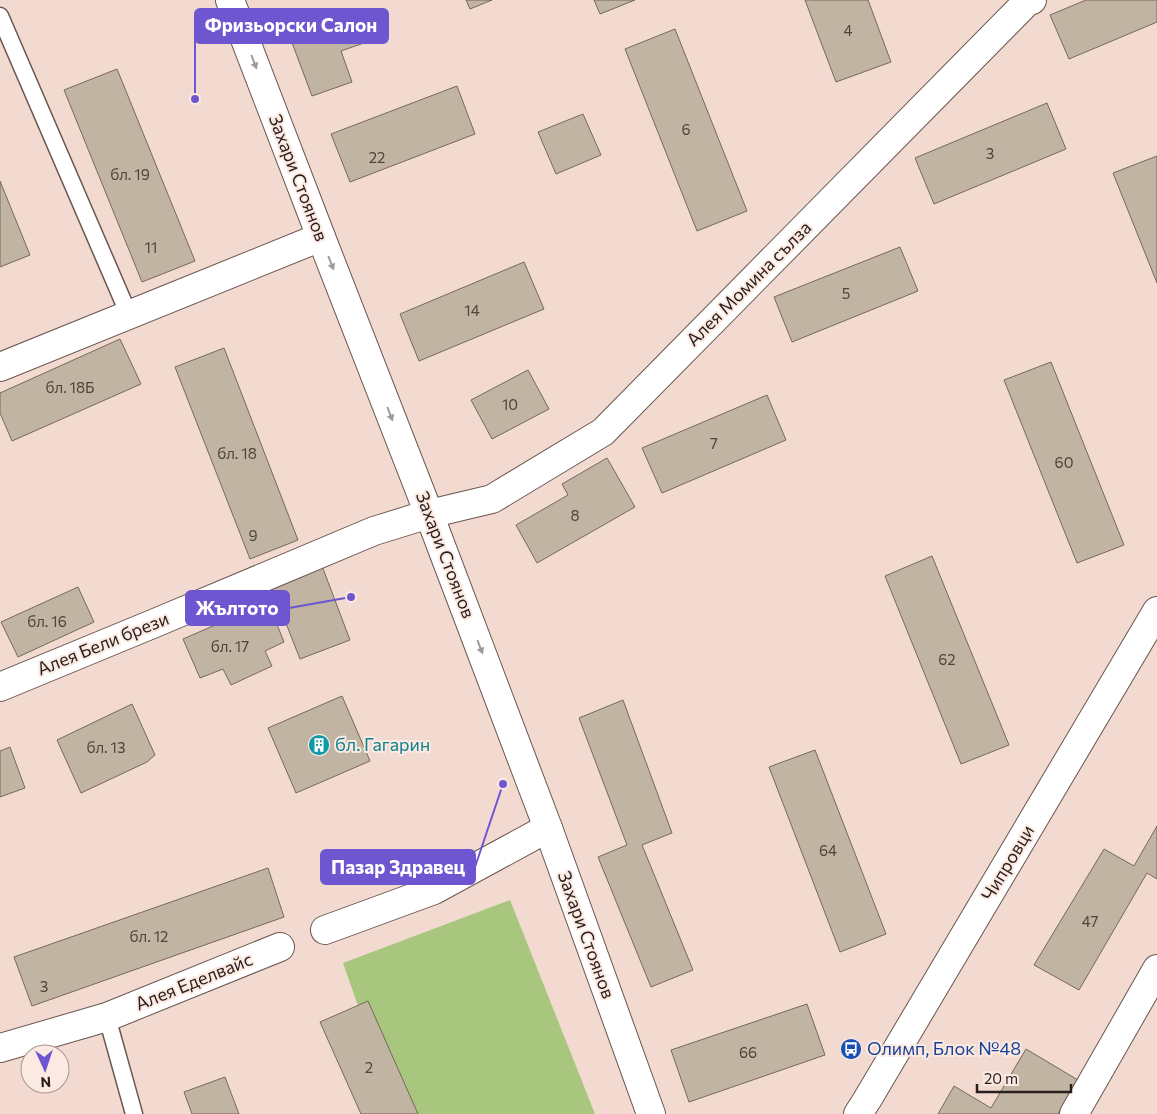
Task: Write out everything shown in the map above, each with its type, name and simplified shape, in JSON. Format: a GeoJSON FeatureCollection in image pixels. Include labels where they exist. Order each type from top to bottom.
{"type":"FeatureCollection","features":[{"type":"Feature","properties":{"kind":"street","name":"Захари Стоянов"},"geometry":{"type":"LineString","coordinates":[[230,0],[548,828],[651,1114]]}},
{"type":"Feature","properties":{"kind":"street","name":"Алея Момина сълза"},"geometry":{"type":"LineString","coordinates":[[429,514],[492,499],[603,432],[1021,8],[1032,0]]}},
{"type":"Feature","properties":{"kind":"street"},"geometry":{"type":"LineString","coordinates":[[0,367],[321,237]]}},
{"type":"Feature","properties":{"kind":"street","name":"Алея Бели брези"},"geometry":{"type":"LineString","coordinates":[[0,686],[374,532],[429,514]]}},
{"type":"Feature","properties":{"kind":"street","name":"Чипровци"},"geometry":{"type":"LineString","coordinates":[[858,1114],[1157,611]]}},
{"type":"Feature","properties":{"kind":"street"},"geometry":{"type":"LineString","coordinates":[[325,930],[434,890],[548,828]]}},
{"type":"Feature","properties":{"kind":"street","name":"Алея Еделвайс"},"geometry":{"type":"LineString","coordinates":[[0,1048],[107,1018],[280,947]]}},
{"type":"Feature","properties":{"kind":"street"},"geometry":{"type":"LineString","coordinates":[[1074,1114],[1157,969]]}},
{"type":"Feature","properties":{"kind":"lane"},"geometry":{"type":"LineString","coordinates":[[0,16],[129,315]]}},
{"type":"Feature","properties":{"kind":"lane"},"geometry":{"type":"LineString","coordinates":[[107,1018],[134,1114]]}},
{"type":"Feature","properties":{"kind":"green space"},"geometry":{"type":"Polygon","coordinates":[[[510,900],[595,1114],[396,1114],[343,963],[510,900]]]}},
{"type":"Feature","properties":{"kind":"building"},"geometry":{"type":"Polygon","coordinates":[[[466,0],[492,0],[470,9],[466,0]]]}},
{"type":"Feature","properties":{"kind":"building"},"geometry":{"type":"Polygon","coordinates":[[[594,0],[635,0],[600,14],[594,0]]]}},
{"type":"Feature","properties":{"kind":"building"},"geometry":{"type":"Polygon","coordinates":[[[805,0],[868,0],[891,62],[836,82],[805,0]]]}},
{"type":"Feature","properties":{"kind":"building"},"geometry":{"type":"Polygon","coordinates":[[[1086,0],[1157,0],[1157,22],[1069,59],[1050,15],[1086,0]]]}},
{"type":"Feature","properties":{"kind":"building"},"geometry":{"type":"Polygon","coordinates":[[[325,9],[329,20],[351,12],[364,43],[341,51],[352,82],[312,96],[285,24],[325,9]]]}},
{"type":"Feature","properties":{"kind":"building"},"geometry":{"type":"Polygon","coordinates":[[[675,29],[747,211],[697,231],[625,49],[675,29]]]}},
{"type":"Feature","properties":{"kind":"building"},"geometry":{"type":"Polygon","coordinates":[[[117,69],[195,261],[142,282],[64,90],[117,69]]]}},
{"type":"Feature","properties":{"kind":"building"},"geometry":{"type":"Polygon","coordinates":[[[457,86],[475,134],[350,182],[331,134],[457,86]]]}},
{"type":"Feature","properties":{"kind":"building"},"geometry":{"type":"Polygon","coordinates":[[[1047,103],[1066,149],[934,204],[915,158],[1047,103]]]}},
{"type":"Feature","properties":{"kind":"building"},"geometry":{"type":"Polygon","coordinates":[[[583,114],[601,155],[556,174],[538,132],[583,114]]]}},
{"type":"Feature","properties":{"kind":"building"},"geometry":{"type":"Polygon","coordinates":[[[1157,156],[1157,283],[1113,173],[1157,156]]]}},
{"type":"Feature","properties":{"kind":"building"},"geometry":{"type":"Polygon","coordinates":[[[0,181],[30,255],[0,267],[0,181]]]}},
{"type":"Feature","properties":{"kind":"building"},"geometry":{"type":"Polygon","coordinates":[[[900,247],[918,291],[792,342],[774,297],[900,247]]]}},
{"type":"Feature","properties":{"kind":"building"},"geometry":{"type":"Polygon","coordinates":[[[524,262],[544,309],[419,361],[400,314],[524,262]]]}},
{"type":"Feature","properties":{"kind":"building"},"geometry":{"type":"Polygon","coordinates":[[[120,339],[141,384],[12,441],[0,413],[0,393],[120,339]]]}},
{"type":"Feature","properties":{"kind":"building"},"geometry":{"type":"Polygon","coordinates":[[[224,348],[298,540],[250,559],[175,367],[224,348]]]}},
{"type":"Feature","properties":{"kind":"building"},"geometry":{"type":"Polygon","coordinates":[[[1051,362],[1124,545],[1077,563],[1004,380],[1051,362]]]}},
{"type":"Feature","properties":{"kind":"building"},"geometry":{"type":"Polygon","coordinates":[[[528,370],[549,409],[492,439],[471,400],[528,370]]]}},
{"type":"Feature","properties":{"kind":"building"},"geometry":{"type":"Polygon","coordinates":[[[767,395],[786,440],[662,493],[642,448],[767,395]]]}},
{"type":"Feature","properties":{"kind":"building"},"geometry":{"type":"Polygon","coordinates":[[[607,458],[635,507],[537,563],[516,525],[568,495],[562,484],[607,458]]]}},
{"type":"Feature","properties":{"kind":"building"},"geometry":{"type":"Polygon","coordinates":[[[932,556],[1009,745],[961,764],[885,576],[932,556]]]}},
{"type":"Feature","properties":{"kind":"building"},"geometry":{"type":"Polygon","coordinates":[[[322,566],[350,640],[300,659],[271,585],[322,566]]]}},
{"type":"Feature","properties":{"kind":"building"},"geometry":{"type":"Polygon","coordinates":[[[78,587],[94,622],[18,657],[1,622],[78,587]]]}},
{"type":"Feature","properties":{"kind":"building"},"geometry":{"type":"Polygon","coordinates":[[[268,602],[284,642],[265,651],[272,666],[231,685],[223,669],[200,678],[183,639],[268,602]]]}},
{"type":"Feature","properties":{"kind":"building","name":"бл. Гагарин"},"geometry":{"type":"Polygon","coordinates":[[[342,696],[370,761],[296,793],[268,728],[342,696]]]}},
{"type":"Feature","properties":{"kind":"building"},"geometry":{"type":"Polygon","coordinates":[[[623,700],[672,833],[642,845],[693,970],[651,987],[598,857],[627,845],[579,718],[623,700]]]}},
{"type":"Feature","properties":{"kind":"building"},"geometry":{"type":"Polygon","coordinates":[[[132,704],[155,755],[147,762],[81,793],[57,740],[132,704]]]}},
{"type":"Feature","properties":{"kind":"building"},"geometry":{"type":"Polygon","coordinates":[[[10,747],[25,788],[0,797],[0,751],[10,747]]]}},
{"type":"Feature","properties":{"kind":"building"},"geometry":{"type":"Polygon","coordinates":[[[815,750],[886,934],[840,952],[769,767],[815,750]]]}},
{"type":"Feature","properties":{"kind":"building"},"geometry":{"type":"Polygon","coordinates":[[[1157,826],[1157,879],[1147,873],[1079,990],[1034,965],[1104,849],[1134,866],[1157,826]]]}},
{"type":"Feature","properties":{"kind":"building"},"geometry":{"type":"Polygon","coordinates":[[[268,868],[284,917],[32,1006],[14,957],[268,868]]]}},
{"type":"Feature","properties":{"kind":"building"},"geometry":{"type":"Polygon","coordinates":[[[368,1001],[418,1114],[361,1114],[320,1022],[368,1001]]]}},
{"type":"Feature","properties":{"kind":"building"},"geometry":{"type":"Polygon","coordinates":[[[807,1004],[825,1055],[689,1102],[671,1050],[807,1004]]]}},
{"type":"Feature","properties":{"kind":"building"},"geometry":{"type":"Polygon","coordinates":[[[1026,1049],[1078,1080],[1058,1114],[938,1114],[954,1086],[991,1108],[1026,1049]]]}},
{"type":"Feature","properties":{"kind":"building"},"geometry":{"type":"Polygon","coordinates":[[[225,1077],[239,1114],[192,1114],[184,1092],[225,1077]]]}},
{"type":"Feature","properties":{"kind":"place","name":"Фризьорски Салон"},"geometry":{"type":"Point","coordinates":[195,99]}},
{"type":"Feature","properties":{"kind":"place","name":"Жълтото"},"geometry":{"type":"Point","coordinates":[351,597]}},
{"type":"Feature","properties":{"kind":"place","name":"бл. Гагарин"},"geometry":{"type":"Point","coordinates":[319,745]}},
{"type":"Feature","properties":{"kind":"place","name":"Пазар Здравец"},"geometry":{"type":"Point","coordinates":[503,784]}},
{"type":"Feature","properties":{"kind":"place","name":"Олимп, Блок №48"},"geometry":{"type":"Point","coordinates":[851,1049]}}]}
